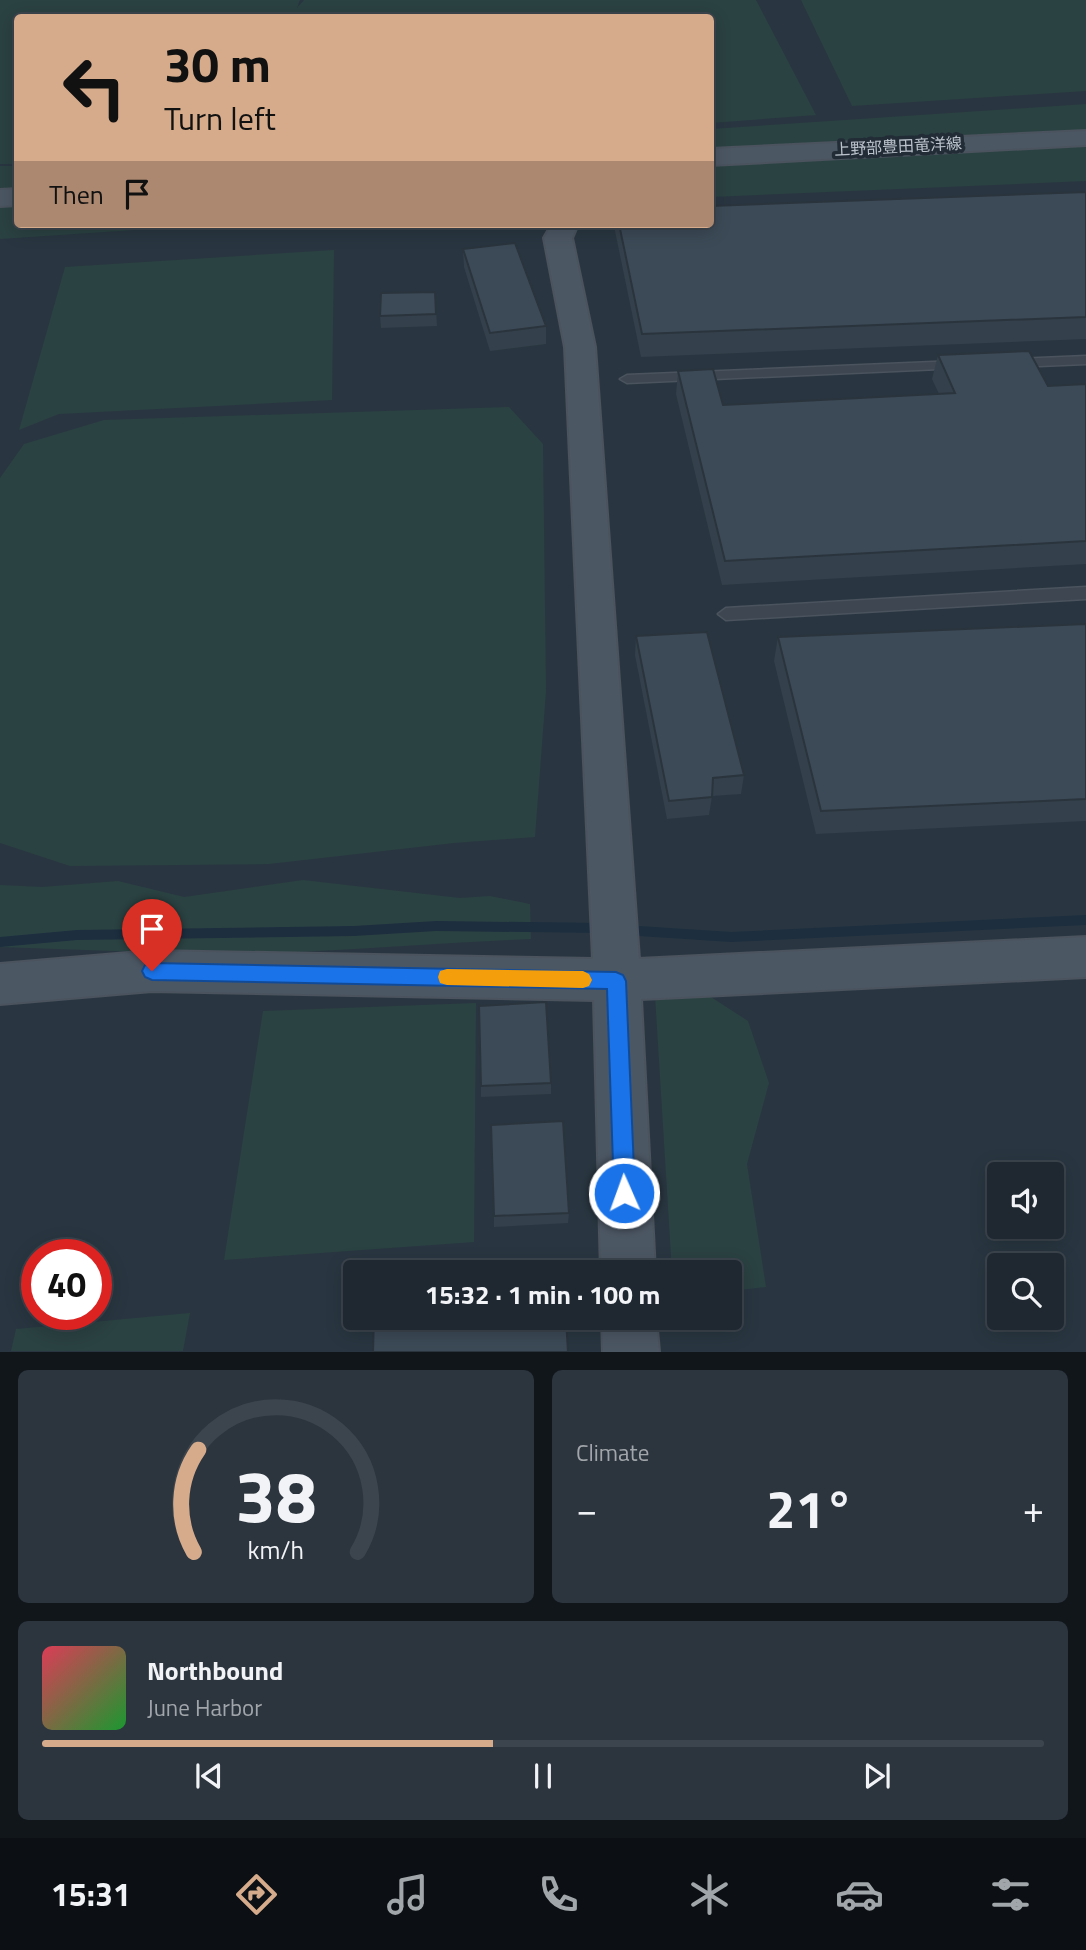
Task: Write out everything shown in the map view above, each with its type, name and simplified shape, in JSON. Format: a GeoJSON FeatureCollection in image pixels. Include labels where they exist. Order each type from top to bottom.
{"type":"FeatureCollection","features":[{"type":"Feature","properties":{"kind":"street","name":"上野部豊田竜洋線"},"geometry":{"type":"LineString","coordinates":[[714,157],[1086,138]]}},
{"type":"Feature","properties":{"kind":"street"},"geometry":{"type":"LineString","coordinates":[[714,180],[901,157],[931,151],[950,143]]}},
{"type":"Feature","properties":{"kind":"street"},"geometry":{"type":"LineString","coordinates":[[563,228],[558,238],[579,347],[613,878],[628,1260]]}},
{"type":"Feature","properties":{"kind":"street"},"geometry":{"type":"LineString","coordinates":[[0,984],[152,971],[617,970],[1086,957]]}},
{"type":"Feature","properties":{"kind":"street"},"geometry":{"type":"LineString","coordinates":[[630,1330],[631,1352]]}},
{"type":"Feature","properties":{"kind":"lane"},"geometry":{"type":"LineString","coordinates":[[1003,363],[1086,360]]}},
{"type":"Feature","properties":{"kind":"lane"},"geometry":{"type":"LineString","coordinates":[[627,379],[975,364]]}},
{"type":"Feature","properties":{"kind":"lane"},"geometry":{"type":"LineString","coordinates":[[726,614],[1086,593]]}},
{"type":"Feature","properties":{"kind":"green space"},"geometry":{"type":"Polygon","coordinates":[[[0,0],[300,0],[297,8],[304,0],[756,0],[816,115],[714,123],[714,14],[14,14],[14,164],[0,164],[0,0]]]}},
{"type":"Feature","properties":{"kind":"green space"},"geometry":{"type":"Polygon","coordinates":[[[801,0],[1086,0],[1086,91],[852,106],[801,0]]]}},
{"type":"Feature","properties":{"kind":"green space"},"geometry":{"type":"Polygon","coordinates":[[[1086,104],[1086,181],[714,197],[714,129],[1086,104]]]}},
{"type":"Feature","properties":{"kind":"green space"},"geometry":{"type":"Polygon","coordinates":[[[0,166],[14,166],[14,228],[165,228],[0,239],[0,166]]]}},
{"type":"Feature","properties":{"kind":"green space"},"geometry":{"type":"Polygon","coordinates":[[[334,250],[332,400],[59,414],[19,430],[65,267],[334,250]]]}},
{"type":"Feature","properties":{"kind":"green space"},"geometry":{"type":"Polygon","coordinates":[[[509,407],[543,444],[546,691],[535,837],[454,843],[269,864],[70,866],[0,843],[0,478],[24,444],[104,420],[509,407]]]}},
{"type":"Feature","properties":{"kind":"green space"},"geometry":{"type":"Polygon","coordinates":[[[303,880],[460,898],[490,896],[530,904],[531,939],[260,953],[0,947],[0,885],[42,887],[118,881],[184,897],[303,880]]]}},
{"type":"Feature","properties":{"kind":"green space"},"geometry":{"type":"Polygon","coordinates":[[[680,977],[748,1021],[769,1083],[747,1164],[766,1287],[742,1290],[742,1260],[671,1260],[654,979],[680,977]]]}},
{"type":"Feature","properties":{"kind":"green space"},"geometry":{"type":"Polygon","coordinates":[[[476,1003],[474,1242],[224,1260],[263,1011],[476,1003]]]}},
{"type":"Feature","properties":{"kind":"green space"},"geometry":{"type":"Polygon","coordinates":[[[190,1313],[183,1351],[11,1351],[16,1329],[112,1330],[112,1320],[190,1313]]]}},
{"type":"Feature","properties":{"kind":"building"},"geometry":{"type":"Polygon","coordinates":[[[1086,192],[1086,317],[642,334],[620,228],[714,228],[714,206],[1086,192]]]}},
{"type":"Feature","properties":{"kind":"building"},"geometry":{"type":"Polygon","coordinates":[[[515,243],[546,326],[490,333],[463,249],[515,243]]]}},
{"type":"Feature","properties":{"kind":"building"},"geometry":{"type":"Polygon","coordinates":[[[435,292],[436,314],[380,316],[381,293],[435,292]]]}},
{"type":"Feature","properties":{"kind":"building"},"geometry":{"type":"Polygon","coordinates":[[[1029,351],[1048,386],[1086,384],[1086,541],[725,561],[678,371],[713,369],[723,405],[955,393],[938,355],[1029,351]]]}},
{"type":"Feature","properties":{"kind":"building"},"geometry":{"type":"Polygon","coordinates":[[[1086,624],[1086,799],[821,811],[778,637],[1086,624]]]}},
{"type":"Feature","properties":{"kind":"building"},"geometry":{"type":"Polygon","coordinates":[[[707,632],[744,775],[713,778],[712,797],[669,801],[636,636],[707,632]]]}},
{"type":"Feature","properties":{"kind":"building"},"geometry":{"type":"Polygon","coordinates":[[[546,1002],[551,1083],[481,1086],[479,1006],[546,1002]]]}},
{"type":"Feature","properties":{"kind":"building"},"geometry":{"type":"Polygon","coordinates":[[[563,1121],[569,1213],[494,1216],[491,1125],[563,1121]]]}},
{"type":"Feature","properties":{"kind":"building"},"geometry":{"type":"Polygon","coordinates":[[[374,1330],[567,1330],[568,1352],[373,1352],[374,1330]]]}},
{"type":"Feature","properties":{"kind":"waterway"},"geometry":{"type":"LineString","coordinates":[[624,930],[731,937],[1086,920]]}},
{"type":"Feature","properties":{"kind":"waterway"},"geometry":{"type":"LineString","coordinates":[[0,942],[77,935],[354,931],[436,926],[604,928]]}},
{"type":"Feature","properties":{"kind":"slow traffic"},"geometry":{"type":"LineString","coordinates":[[447,977],[583,980]]}},
{"type":"Feature","properties":{"kind":"route"},"geometry":{"type":"LineString","coordinates":[[152,971],[616,981],[624,1193]]}}]}
